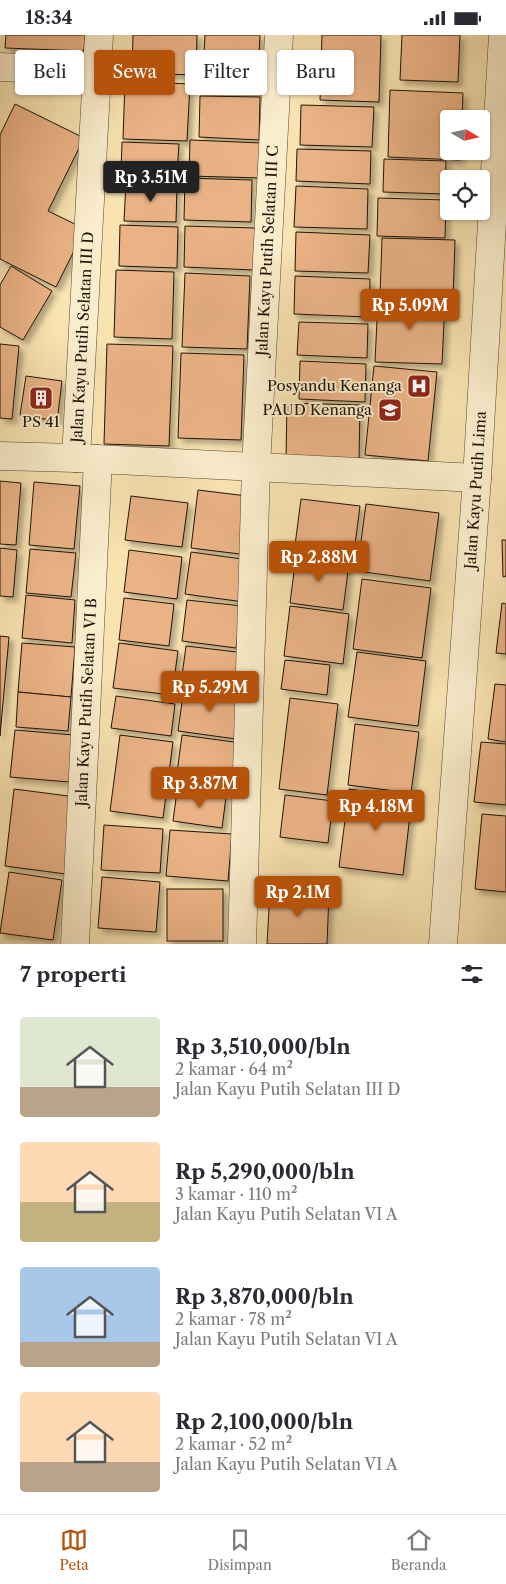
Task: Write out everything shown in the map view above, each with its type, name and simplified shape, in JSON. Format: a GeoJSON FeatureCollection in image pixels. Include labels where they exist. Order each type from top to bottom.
{"type":"FeatureCollection","features":[{"type":"Feature","properties":{"kind":"street","name":"Jalan Kayu Putih Selatan III D"},"geometry":{"type":"LineString","coordinates":[[98,50],[99,35]]}},
{"type":"Feature","properties":{"kind":"street","name":"Jalan Kayu Putih Selatan III C"},"geometry":{"type":"LineString","coordinates":[[242,944],[256,467],[278,35]]}},
{"type":"Feature","properties":{"kind":"street","name":"Jalan Kayu Putih Lima"},"geometry":{"type":"LineString","coordinates":[[443,944],[477,478],[503,35]]}},
{"type":"Feature","properties":{"kind":"street"},"geometry":{"type":"LineString","coordinates":[[0,67],[94,72]]}},
{"type":"Feature","properties":{"kind":"street","name":"Jalan Kayu Putih Selatan III D"},"geometry":{"type":"LineString","coordinates":[[87,459],[96,95]]}},
{"type":"Feature","properties":{"kind":"street"},"geometry":{"type":"LineString","coordinates":[[0,456],[477,478]]}},
{"type":"Feature","properties":{"kind":"street","name":"Jalan Kayu Putih Selatan VI B"},"geometry":{"type":"LineString","coordinates":[[75,944],[87,459]]}},
{"type":"Feature","properties":{"kind":"building"},"geometry":{"type":"Polygon","coordinates":[[[6,35],[85,35],[84,51],[5,48],[6,35]]]}},
{"type":"Feature","properties":{"kind":"building"},"geometry":{"type":"Polygon","coordinates":[[[133,35],[197,35],[197,50],[185,50],[185,75],[175,74],[175,50],[133,50],[133,35]]]}},
{"type":"Feature","properties":{"kind":"building"},"geometry":{"type":"Polygon","coordinates":[[[205,35],[260,35],[259,50],[204,50],[205,35]]]}},
{"type":"Feature","properties":{"kind":"building"},"geometry":{"type":"Polygon","coordinates":[[[322,35],[381,35],[379,102],[320,100],[320,95],[354,95],[354,50],[322,50],[322,35]]]}},
{"type":"Feature","properties":{"kind":"building"},"geometry":{"type":"Polygon","coordinates":[[[402,35],[460,35],[458,82],[400,80],[402,35]]]}},
{"type":"Feature","properties":{"kind":"building"},"geometry":{"type":"Polygon","coordinates":[[[175,83],[185,84],[185,95],[189,95],[187,141],[123,139],[125,95],[175,95],[175,83]]]}},
{"type":"Feature","properties":{"kind":"building"},"geometry":{"type":"Polygon","coordinates":[[[390,90],[463,93],[462,110],[440,110],[440,159],[388,157],[390,90]]]}},
{"type":"Feature","properties":{"kind":"building"},"geometry":{"type":"Polygon","coordinates":[[[200,96],[260,97],[259,140],[199,137],[200,96]]]}},
{"type":"Feature","properties":{"kind":"building"},"geometry":{"type":"Polygon","coordinates":[[[15,104],[84,138],[48,211],[85,229],[56,287],[0,259],[0,135],[15,104]]]}},
{"type":"Feature","properties":{"kind":"building"},"geometry":{"type":"Polygon","coordinates":[[[301,105],[374,107],[372,147],[300,145],[301,105]]]}},
{"type":"Feature","properties":{"kind":"building"},"geometry":{"type":"Polygon","coordinates":[[[190,140],[262,143],[261,178],[189,176],[190,140]]]}},
{"type":"Feature","properties":{"kind":"building"},"geometry":{"type":"Polygon","coordinates":[[[122,142],[179,144],[177,174],[121,172],[122,142]]]}},
{"type":"Feature","properties":{"kind":"building"},"geometry":{"type":"Polygon","coordinates":[[[297,149],[371,151],[370,184],[296,181],[297,149]]]}},
{"type":"Feature","properties":{"kind":"building"},"geometry":{"type":"Polygon","coordinates":[[[384,159],[446,161],[446,170],[440,170],[440,194],[383,192],[384,159]]]}},
{"type":"Feature","properties":{"kind":"building"},"geometry":{"type":"Polygon","coordinates":[[[185,178],[252,180],[251,222],[184,220],[185,178]]]}},
{"type":"Feature","properties":{"kind":"building"},"geometry":{"type":"Polygon","coordinates":[[[126,183],[177,184],[176,222],[124,221],[126,183]]]}},
{"type":"Feature","properties":{"kind":"building"},"geometry":{"type":"Polygon","coordinates":[[[296,186],[368,189],[367,229],[294,227],[296,186]]]}},
{"type":"Feature","properties":{"kind":"building"},"geometry":{"type":"Polygon","coordinates":[[[378,198],[440,200],[440,220],[445,220],[445,238],[377,236],[378,198]]]}},
{"type":"Feature","properties":{"kind":"building"},"geometry":{"type":"Polygon","coordinates":[[[120,225],[178,227],[177,268],[119,266],[120,225]]]}},
{"type":"Feature","properties":{"kind":"building"},"geometry":{"type":"Polygon","coordinates":[[[185,226],[255,228],[254,270],[184,267],[185,226]]]}},
{"type":"Feature","properties":{"kind":"building"},"geometry":{"type":"Polygon","coordinates":[[[296,232],[370,235],[368,273],[295,271],[296,232]]]}},
{"type":"Feature","properties":{"kind":"building"},"geometry":{"type":"Polygon","coordinates":[[[382,238],[455,240],[453,299],[380,296],[382,238]]]}},
{"type":"Feature","properties":{"kind":"building"},"geometry":{"type":"Polygon","coordinates":[[[11,266],[52,291],[23,340],[0,327],[0,285],[11,266]]]}},
{"type":"Feature","properties":{"kind":"building"},"geometry":{"type":"Polygon","coordinates":[[[116,270],[174,272],[172,339],[114,337],[116,270]]]}},
{"type":"Feature","properties":{"kind":"building"},"geometry":{"type":"Polygon","coordinates":[[[185,273],[250,276],[247,349],[182,347],[185,273]]]}},
{"type":"Feature","properties":{"kind":"building"},"geometry":{"type":"Polygon","coordinates":[[[295,276],[370,279],[369,317],[294,314],[295,276]]]}},
{"type":"Feature","properties":{"kind":"building"},"geometry":{"type":"Polygon","coordinates":[[[378,299],[445,301],[442,364],[375,362],[378,299]]]}},
{"type":"Feature","properties":{"kind":"building"},"geometry":{"type":"Polygon","coordinates":[[[299,322],[368,324],[367,358],[297,355],[299,322]]]}},
{"type":"Feature","properties":{"kind":"building"},"geometry":{"type":"Polygon","coordinates":[[[0,344],[19,346],[12,419],[0,418],[0,344]]]}},
{"type":"Feature","properties":{"kind":"building"},"geometry":{"type":"Polygon","coordinates":[[[107,344],[173,346],[169,446],[104,444],[107,344]]]}},
{"type":"Feature","properties":{"kind":"building"},"geometry":{"type":"Polygon","coordinates":[[[181,353],[244,355],[241,440],[178,438],[181,353]]]}},
{"type":"Feature","properties":{"kind":"building"},"geometry":{"type":"Polygon","coordinates":[[[300,361],[366,364],[365,402],[299,399],[300,361]]]}},
{"type":"Feature","properties":{"kind":"building"},"geometry":{"type":"Polygon","coordinates":[[[374,366],[437,372],[428,461],[365,455],[374,366]]]}},
{"type":"Feature","properties":{"kind":"building","name":"PS 41"},"geometry":{"type":"Polygon","coordinates":[[[26,376],[62,381],[57,421],[20,415],[26,376]]]}},
{"type":"Feature","properties":{"kind":"building"},"geometry":{"type":"Polygon","coordinates":[[[287,403],[360,405],[359,460],[286,458],[287,403]]]}},
{"type":"Feature","properties":{"kind":"building"},"geometry":{"type":"Polygon","coordinates":[[[0,481],[21,483],[16,545],[0,544],[0,481]]]}},
{"type":"Feature","properties":{"kind":"building"},"geometry":{"type":"Polygon","coordinates":[[[34,482],[80,486],[74,549],[29,545],[34,482]]]}},
{"type":"Feature","properties":{"kind":"building"},"geometry":{"type":"Polygon","coordinates":[[[198,490],[255,497],[248,555],[191,548],[198,490]]]}},
{"type":"Feature","properties":{"kind":"building"},"geometry":{"type":"Polygon","coordinates":[[[131,496],[188,503],[182,547],[125,540],[131,496]]]}},
{"type":"Feature","properties":{"kind":"building"},"geometry":{"type":"Polygon","coordinates":[[[301,499],[360,506],[353,560],[294,553],[301,499]]]}},
{"type":"Feature","properties":{"kind":"building"},"geometry":{"type":"Polygon","coordinates":[[[366,504],[439,513],[430,581],[357,571],[366,504]]]}},
{"type":"Feature","properties":{"kind":"building"},"geometry":{"type":"Polygon","coordinates":[[[502,540],[506,540],[506,576],[503,577],[502,540]]]}},
{"type":"Feature","properties":{"kind":"building"},"geometry":{"type":"Polygon","coordinates":[[[0,548],[17,550],[13,597],[0,596],[0,548]]]}},
{"type":"Feature","properties":{"kind":"building"},"geometry":{"type":"Polygon","coordinates":[[[30,549],[76,553],[71,597],[26,593],[30,549]]]}},
{"type":"Feature","properties":{"kind":"building"},"geometry":{"type":"Polygon","coordinates":[[[129,550],[182,557],[177,599],[124,592],[129,550]]]}},
{"type":"Feature","properties":{"kind":"building"},"geometry":{"type":"Polygon","coordinates":[[[191,552],[249,560],[244,602],[185,594],[191,552]]]}},
{"type":"Feature","properties":{"kind":"building"},"geometry":{"type":"Polygon","coordinates":[[[296,556],[349,563],[343,610],[290,603],[296,556]]]}},
{"type":"Feature","properties":{"kind":"building"},"geometry":{"type":"Polygon","coordinates":[[[362,579],[431,588],[422,658],[353,649],[362,579]]]}},
{"type":"Feature","properties":{"kind":"building"},"geometry":{"type":"Polygon","coordinates":[[[26,595],[75,600],[72,643],[22,638],[26,595]]]}},
{"type":"Feature","properties":{"kind":"building"},"geometry":{"type":"Polygon","coordinates":[[[124,598],[174,604],[169,646],[119,640],[124,598]]]}},
{"type":"Feature","properties":{"kind":"building"},"geometry":{"type":"Polygon","coordinates":[[[187,600],[242,606],[236,648],[182,641],[187,600]]]}},
{"type":"Feature","properties":{"kind":"building"},"geometry":{"type":"Polygon","coordinates":[[[502,603],[506,604],[506,654],[496,653],[502,603]]]}},
{"type":"Feature","properties":{"kind":"building"},"geometry":{"type":"Polygon","coordinates":[[[290,606],[349,614],[343,664],[284,656],[290,606]]]}},
{"type":"Feature","properties":{"kind":"building"},"geometry":{"type":"Polygon","coordinates":[[[0,636],[9,637],[0,736],[0,636]]]}},
{"type":"Feature","properties":{"kind":"building"},"geometry":{"type":"Polygon","coordinates":[[[22,643],[75,647],[71,697],[18,692],[22,643]]]}},
{"type":"Feature","properties":{"kind":"building"},"geometry":{"type":"Polygon","coordinates":[[[119,643],[178,651],[172,695],[113,688],[119,643]]]}},
{"type":"Feature","properties":{"kind":"building"},"geometry":{"type":"Polygon","coordinates":[[[186,646],[245,653],[240,691],[181,683],[186,646]]]}},
{"type":"Feature","properties":{"kind":"building"},"geometry":{"type":"Polygon","coordinates":[[[357,652],[426,661],[418,726],[348,717],[357,652]]]}},
{"type":"Feature","properties":{"kind":"building"},"geometry":{"type":"Polygon","coordinates":[[[285,660],[330,665],[327,695],[281,689],[285,660]]]}},
{"type":"Feature","properties":{"kind":"building"},"geometry":{"type":"Polygon","coordinates":[[[495,684],[506,685],[506,742],[488,739],[495,684]]]}},
{"type":"Feature","properties":{"kind":"building"},"geometry":{"type":"Polygon","coordinates":[[[184,688],[242,695],[236,739],[178,731],[184,688]]]}},
{"type":"Feature","properties":{"kind":"building"},"geometry":{"type":"Polygon","coordinates":[[[18,692],[71,697],[68,731],[16,727],[18,692]]]}},
{"type":"Feature","properties":{"kind":"building"},"geometry":{"type":"Polygon","coordinates":[[[116,696],[175,704],[171,736],[111,728],[116,696]]]}},
{"type":"Feature","properties":{"kind":"building"},"geometry":{"type":"Polygon","coordinates":[[[290,698],[338,704],[327,795],[279,789],[290,698]]]}},
{"type":"Feature","properties":{"kind":"building"},"geometry":{"type":"Polygon","coordinates":[[[355,724],[419,732],[411,793],[348,785],[355,724]]]}},
{"type":"Feature","properties":{"kind":"building"},"geometry":{"type":"Polygon","coordinates":[[[15,730],[73,735],[69,782],[10,777],[15,730]]]}},
{"type":"Feature","properties":{"kind":"building"},"geometry":{"type":"Polygon","coordinates":[[[120,735],[173,742],[163,818],[110,811],[120,735]]]}},
{"type":"Feature","properties":{"kind":"building"},"geometry":{"type":"Polygon","coordinates":[[[182,735],[241,743],[235,795],[175,788],[182,735]]]}},
{"type":"Feature","properties":{"kind":"building"},"geometry":{"type":"Polygon","coordinates":[[[481,742],[506,744],[506,805],[474,802],[481,742]]]}},
{"type":"Feature","properties":{"kind":"building"},"geometry":{"type":"Polygon","coordinates":[[[14,789],[76,797],[66,874],[5,866],[14,789]]]}},
{"type":"Feature","properties":{"kind":"building"},"geometry":{"type":"Polygon","coordinates":[[[349,789],[412,798],[403,875],[339,867],[349,789]]]}},
{"type":"Feature","properties":{"kind":"building"},"geometry":{"type":"Polygon","coordinates":[[[177,791],[226,797],[222,828],[173,821],[177,791]]]}},
{"type":"Feature","properties":{"kind":"building"},"geometry":{"type":"Polygon","coordinates":[[[285,795],[333,801],[328,843],[280,837],[285,795]]]}},
{"type":"Feature","properties":{"kind":"building"},"geometry":{"type":"Polygon","coordinates":[[[482,814],[506,816],[506,892],[475,889],[482,814]]]}},
{"type":"Feature","properties":{"kind":"building"},"geometry":{"type":"Polygon","coordinates":[[[104,825],[163,829],[160,873],[101,870],[104,825]]]}},
{"type":"Feature","properties":{"kind":"building"},"geometry":{"type":"Polygon","coordinates":[[[170,830],[232,834],[228,881],[166,876],[170,830]]]}},
{"type":"Feature","properties":{"kind":"building"},"geometry":{"type":"Polygon","coordinates":[[[9,872],[62,880],[53,940],[0,933],[9,872]]]}},
{"type":"Feature","properties":{"kind":"building"},"geometry":{"type":"Polygon","coordinates":[[[102,877],[160,882],[156,932],[98,928],[102,877]]]}},
{"type":"Feature","properties":{"kind":"building"},"geometry":{"type":"Polygon","coordinates":[[[167,889],[223,889],[223,941],[167,941],[167,889]]]}},
{"type":"Feature","properties":{"kind":"building"},"geometry":{"type":"Polygon","coordinates":[[[270,891],[329,894],[327,944],[267,944],[270,891]]]}},
{"type":"Feature","properties":{"kind":"place","name":"Posyandu Kenanga"},"geometry":{"type":"Point","coordinates":[419,386]}},
{"type":"Feature","properties":{"kind":"place","name":"PS 41"},"geometry":{"type":"Point","coordinates":[41,398]}},
{"type":"Feature","properties":{"kind":"place","name":"PAUD Kenanga"},"geometry":{"type":"Point","coordinates":[390,410]}}]}
